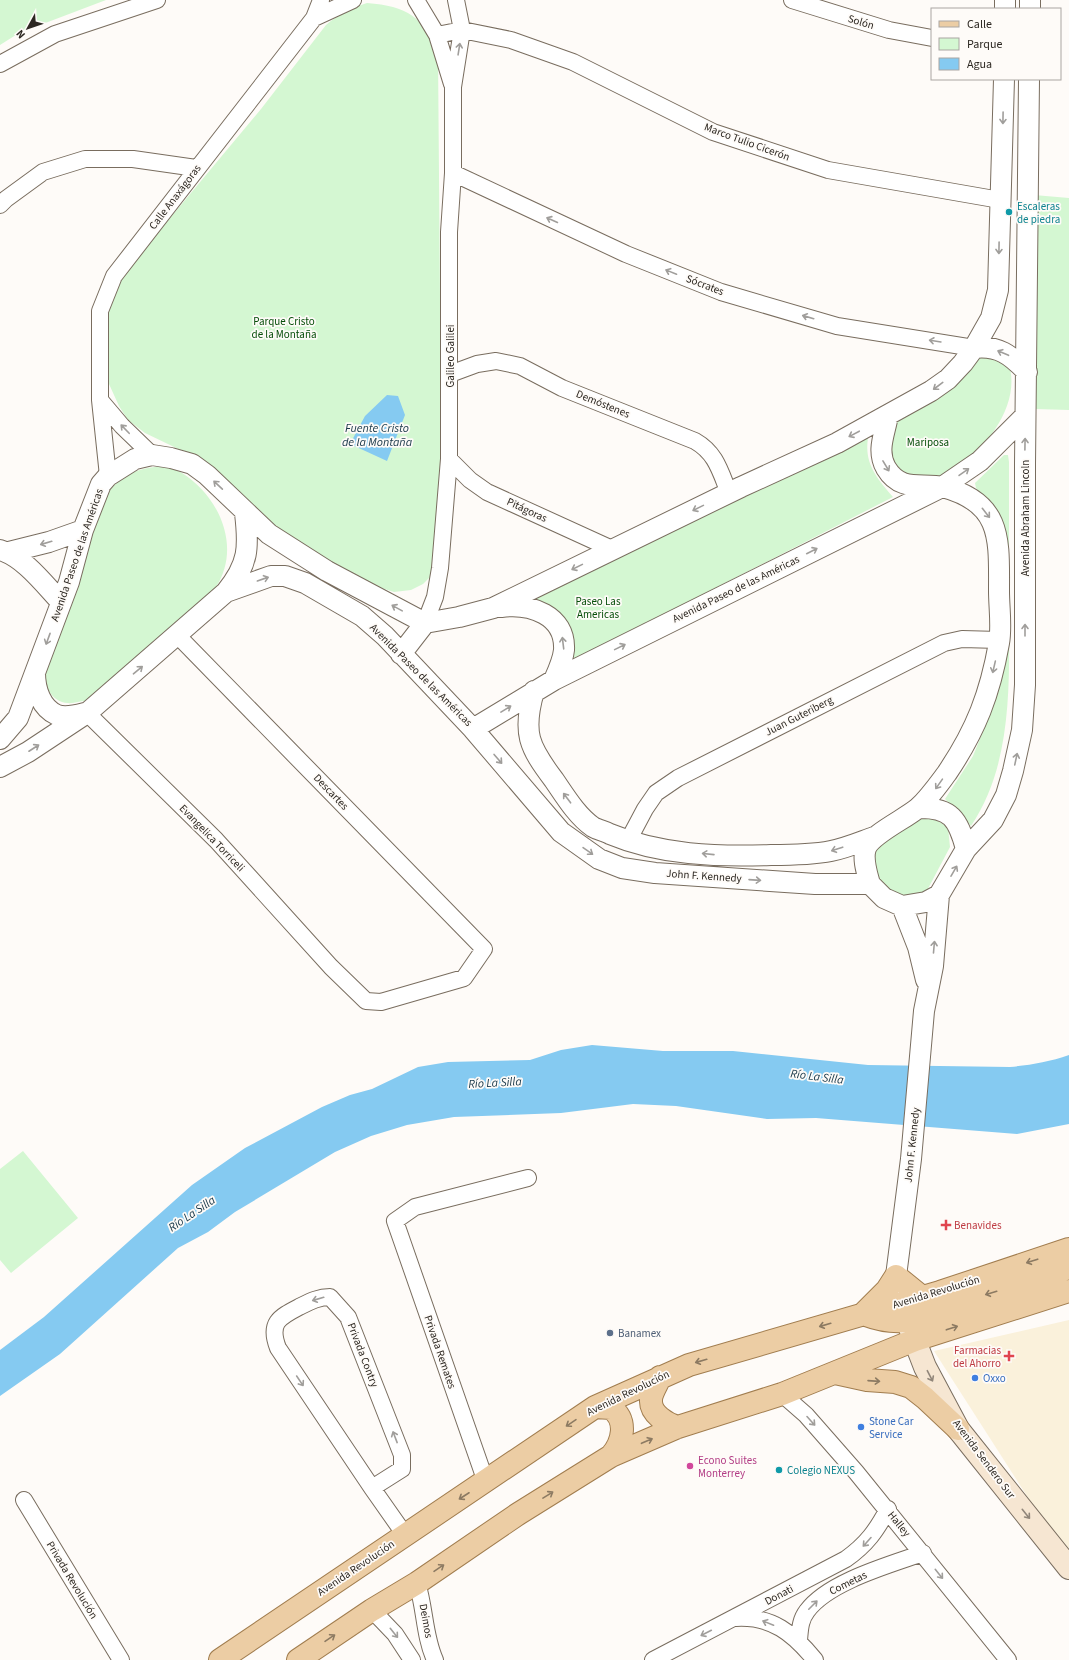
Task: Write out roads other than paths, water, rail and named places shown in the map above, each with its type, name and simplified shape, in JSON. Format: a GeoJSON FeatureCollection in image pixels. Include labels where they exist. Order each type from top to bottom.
{"type":"FeatureCollection","features":[{"type":"Feature","properties":{"kind":"main road","name":"Avenida Revolución"},"geometry":{"type":"LineString","coordinates":[[908,1322],[922,1297],[1069,1249]]}},
{"type":"Feature","properties":{"kind":"main road"},"geometry":{"type":"LineString","coordinates":[[957,1304],[944,1303],[922,1297],[896,1276],[878,1300],[863,1314],[874,1318],[908,1322],[940,1312],[957,1304],[1069,1268]]}},
{"type":"Feature","properties":{"kind":"main road","name":"Avenida Revolución"},"geometry":{"type":"LineString","coordinates":[[298,1660],[372,1610],[418,1582],[518,1514],[611,1456],[678,1427],[782,1394],[835,1373],[908,1322],[1069,1291]]}},
{"type":"Feature","properties":{"kind":"main road","name":"Avenida Revolución"},"geometry":{"type":"LineString","coordinates":[[220,1660],[486,1482],[595,1407],[689,1365],[863,1314]]}},
{"type":"Feature","properties":{"kind":"main road","name":"Avenida Sendero Sur"},"geometry":{"type":"LineString","coordinates":[[908,1322],[925,1367],[958,1429],[1069,1568]]}},
{"type":"Feature","properties":{"kind":"main road"},"geometry":{"type":"LineString","coordinates":[[835,1373],[867,1380],[895,1382],[911,1387],[926,1398],[958,1429]]}},
{"type":"Feature","properties":{"kind":"main road"},"geometry":{"type":"LineString","coordinates":[[660,1377],[652,1395],[652,1405],[658,1416],[671,1425],[678,1427]]}},
{"type":"Feature","properties":{"kind":"main road"},"geometry":{"type":"LineString","coordinates":[[595,1407],[611,1408],[617,1414],[622,1425],[621,1442],[611,1456]]}},
{"type":"Feature","properties":{"kind":"street"},"geometry":{"type":"LineString","coordinates":[[0,64],[55,34],[157,0]]}},
{"type":"Feature","properties":{"kind":"street","name":"Calle Anaxágoras"},"geometry":{"type":"LineString","coordinates":[[108,476],[100,400],[100,311],[114,276],[196,168],[314,18],[321,0]]}},
{"type":"Feature","properties":{"kind":"street","name":"Calle Anaxágoras"},"geometry":{"type":"LineString","coordinates":[[314,18],[353,0]]}},
{"type":"Feature","properties":{"kind":"street","name":"Galileo Galilei"},"geometry":{"type":"LineString","coordinates":[[416,0],[437,35],[453,87]]}},
{"type":"Feature","properties":{"kind":"street","name":"Galileo Galilei"},"geometry":{"type":"LineString","coordinates":[[425,623],[435,597],[442,555],[449,459],[449,232],[452,173],[453,87],[462,30],[456,0]]}},
{"type":"Feature","properties":{"kind":"street","name":"Solón"},"geometry":{"type":"LineString","coordinates":[[792,0],[889,30],[931,38]]}},
{"type":"Feature","properties":{"kind":"street","name":"Marco Tulio Cicerón"},"geometry":{"type":"LineString","coordinates":[[437,35],[462,30],[511,40],[572,62],[713,132],[828,170],[1000,200]]}},
{"type":"Feature","properties":{"kind":"street"},"geometry":{"type":"LineString","coordinates":[[493,608],[612,549],[837,443],[931,391],[948,379],[963,364],[991,318],[998,290],[1004,80]]}},
{"type":"Feature","properties":{"kind":"street","name":"Avenida Abraham Lincoln"},"geometry":{"type":"LineString","coordinates":[[939,895],[966,850],[992,820],[1006,794],[1013,771],[1022,730],[1025,685],[1025,416],[1027,372],[1029,80]]}},
{"type":"Feature","properties":{"kind":"street"},"geometry":{"type":"LineString","coordinates":[[0,205],[6,199],[44,172],[85,159],[134,159],[196,168]]}},
{"type":"Feature","properties":{"kind":"street","name":"Sócrates"},"geometry":{"type":"LineString","coordinates":[[452,173],[626,254],[721,292],[837,326],[974,348]]}},
{"type":"Feature","properties":{"kind":"street"},"geometry":{"type":"LineString","coordinates":[[974,348],[984,347],[1005,352],[1014,358],[1027,372]]}},
{"type":"Feature","properties":{"kind":"street","name":"Demóstenes"},"geometry":{"type":"LineString","coordinates":[[450,374],[477,364],[496,361],[520,366],[562,388],[695,441],[706,447],[714,456],[729,493]]}},
{"type":"Feature","properties":{"kind":"street"},"geometry":{"type":"LineString","coordinates":[[100,400],[122,426],[152,455]]}},
{"type":"Feature","properties":{"kind":"street"},"geometry":{"type":"LineString","coordinates":[[888,415],[881,444],[881,454],[887,469],[895,477],[915,486],[942,487],[967,496],[985,510],[994,525],[998,541],[999,640],[986,699],[964,747],[936,789],[918,808],[874,837],[866,848],[865,858],[870,884],[884,898],[902,906],[926,902],[939,895]]}},
{"type":"Feature","properties":{"kind":"street","name":"Avenida Paseo de las Américas"},"geometry":{"type":"LineString","coordinates":[[0,767],[28,752],[87,713],[178,636],[226,592],[271,576],[285,576],[305,583],[362,616],[385,636],[472,729],[554,680],[942,487],[980,461],[1025,416]]}},
{"type":"Feature","properties":{"kind":"street","name":"Avenida Paseo de las Américas"},"geometry":{"type":"LineString","coordinates":[[0,739],[18,718],[36,673],[74,564],[83,530],[101,484],[108,476],[135,459],[152,455],[171,458],[192,464],[207,475],[245,513],[269,534],[327,571],[425,623]]}},
{"type":"Feature","properties":{"kind":"street","name":"Pitágoras"},"geometry":{"type":"LineString","coordinates":[[449,459],[470,480],[487,492],[612,549]]}},
{"type":"Feature","properties":{"kind":"street"},"geometry":{"type":"LineString","coordinates":[[226,592],[236,580],[245,563],[248,533],[245,513]]}},
{"type":"Feature","properties":{"kind":"street"},"geometry":{"type":"LineString","coordinates":[[4,551],[49,542],[83,530]]}},
{"type":"Feature","properties":{"kind":"street"},"geometry":{"type":"LineString","coordinates":[[4,551],[36,575],[61,602]]}},
{"type":"Feature","properties":{"kind":"street"},"geometry":{"type":"LineString","coordinates":[[401,654],[425,623],[459,617],[493,608],[525,606],[538,610],[551,619],[562,633],[564,650],[559,669],[554,680]]}},
{"type":"Feature","properties":{"kind":"street","name":"Descartes"},"geometry":{"type":"LineString","coordinates":[[178,636],[484,949]]}},
{"type":"Feature","properties":{"kind":"street","name":"Juan Guteriberg"},"geometry":{"type":"LineString","coordinates":[[628,842],[645,809],[656,793],[678,778],[944,643],[962,639],[999,640]]}},
{"type":"Feature","properties":{"kind":"street"},"geometry":{"type":"LineString","coordinates":[[36,673],[35,683],[40,698],[49,709],[58,715],[67,716],[87,713]]}},
{"type":"Feature","properties":{"kind":"street","name":"John F. Kennedy"},"geometry":{"type":"LineString","coordinates":[[534,691],[528,719],[528,734],[532,748],[538,760],[577,812],[593,826],[628,842],[655,849],[736,856],[808,855],[832,851],[874,837]]}},
{"type":"Feature","properties":{"kind":"street","name":"Evangelica Torriceli"},"geometry":{"type":"LineString","coordinates":[[87,713],[216,840],[331,967],[366,1001],[381,1002],[464,978],[484,949]]}},
{"type":"Feature","properties":{"kind":"street","name":"John F. Kennedy"},"geometry":{"type":"LineString","coordinates":[[472,729],[561,832],[599,859],[622,868],[655,873],[815,884],[870,884]]}},
{"type":"Feature","properties":{"kind":"street"},"geometry":{"type":"LineString","coordinates":[[918,808],[942,809],[956,821],[966,850]]}},
{"type":"Feature","properties":{"kind":"street","name":"John F. Kennedy"},"geometry":{"type":"LineString","coordinates":[[908,1322],[896,1276],[911,1159],[924,1011],[933,966],[939,895]]}},
{"type":"Feature","properties":{"kind":"street","name":"John F. Kennedy"},"geometry":{"type":"LineString","coordinates":[[902,906],[918,947],[928,985]]}},
{"type":"Feature","properties":{"kind":"street","name":"Privada Remates"},"geometry":{"type":"LineString","coordinates":[[486,1482],[395,1221],[415,1207],[528,1178]]}},
{"type":"Feature","properties":{"kind":"street","name":"Privada Contry"},"geometry":{"type":"LineString","coordinates":[[372,1488],[402,1469],[402,1455],[348,1317],[330,1297],[319,1297],[280,1317],[275,1327],[274,1338],[278,1348],[372,1488],[405,1535]]}},
{"type":"Feature","properties":{"kind":"street","name":"Halley"},"geometry":{"type":"LineString","coordinates":[[782,1394],[806,1415],[888,1509],[1008,1660]]}},
{"type":"Feature","properties":{"kind":"street","name":"Privada Revolución"},"geometry":{"type":"LineString","coordinates":[[24,1500],[121,1660]]}},
{"type":"Feature","properties":{"kind":"street","name":"Donati"},"geometry":{"type":"LineString","coordinates":[[653,1660],[846,1559],[861,1548],[875,1533],[888,1509]]}},
{"type":"Feature","properties":{"kind":"street","name":"Cometas"},"geometry":{"type":"LineString","coordinates":[[799,1640],[800,1625],[806,1612],[827,1593],[865,1574],[923,1553]]}},
{"type":"Feature","properties":{"kind":"street","name":"Deimos"},"geometry":{"type":"LineString","coordinates":[[418,1582],[427,1634],[435,1660]]}},
{"type":"Feature","properties":{"kind":"street"},"geometry":{"type":"LineString","coordinates":[[372,1610],[395,1634],[412,1660]]}},
{"type":"Feature","properties":{"kind":"street"},"geometry":{"type":"LineString","coordinates":[[733,1619],[750,1618],[767,1621],[799,1640],[815,1660]]}},
{"type":"Feature","properties":{"kind":"water","name":"Fuente Cristo de la Montaña"},"geometry":{"type":"Polygon","coordinates":[[[387,395],[398,396],[405,415],[387,461],[350,444],[365,416],[387,395]]]}},
{"type":"Feature","properties":{"kind":"water","name":"Río La Silla"},"geometry":{"type":"Polygon","coordinates":[[[592,1045],[663,1051],[733,1051],[868,1065],[1010,1067],[1040,1063],[1069,1055],[1069,1124],[1017,1134],[816,1118],[767,1119],[676,1106],[633,1104],[561,1113],[454,1117],[407,1125],[371,1136],[335,1152],[235,1212],[208,1232],[178,1248],[60,1354],[0,1396],[0,1350],[44,1317],[192,1185],[245,1148],[322,1107],[350,1095],[372,1089],[418,1067],[448,1062],[530,1060],[561,1050],[592,1045]]]}},
{"type":"Feature","properties":{"kind":"place","name":"Escaleras de piedra"},"geometry":{"type":"Point","coordinates":[1009,212]}},
{"type":"Feature","properties":{"kind":"place","name":"Benavides"},"geometry":{"type":"Point","coordinates":[946,1225]}},
{"type":"Feature","properties":{"kind":"place","name":"Banamex"},"geometry":{"type":"Point","coordinates":[610,1333]}},
{"type":"Feature","properties":{"kind":"place","name":"Farmacias del Ahorro"},"geometry":{"type":"Point","coordinates":[1009,1356]}},
{"type":"Feature","properties":{"kind":"place","name":"Oxxo"},"geometry":{"type":"Point","coordinates":[975,1378]}},
{"type":"Feature","properties":{"kind":"place","name":"Stone Car Service"},"geometry":{"type":"Point","coordinates":[861,1427]}},
{"type":"Feature","properties":{"kind":"place","name":"Econo Suites Monterrey"},"geometry":{"type":"Point","coordinates":[690,1466]}},
{"type":"Feature","properties":{"kind":"place","name":"Colegio NEXUS"},"geometry":{"type":"Point","coordinates":[779,1470]}},
{"type":"Feature","properties":{"kind":"park label","name":"Parque Cristo de la Montaña"},"geometry":{"type":"Point","coordinates":[284,327]}},
{"type":"Feature","properties":{"kind":"park label","name":"Mariposa"},"geometry":{"type":"Point","coordinates":[928,442]}},
{"type":"Feature","properties":{"kind":"park label","name":"Paseo Las Americas"},"geometry":{"type":"Point","coordinates":[598,607]}}]}
